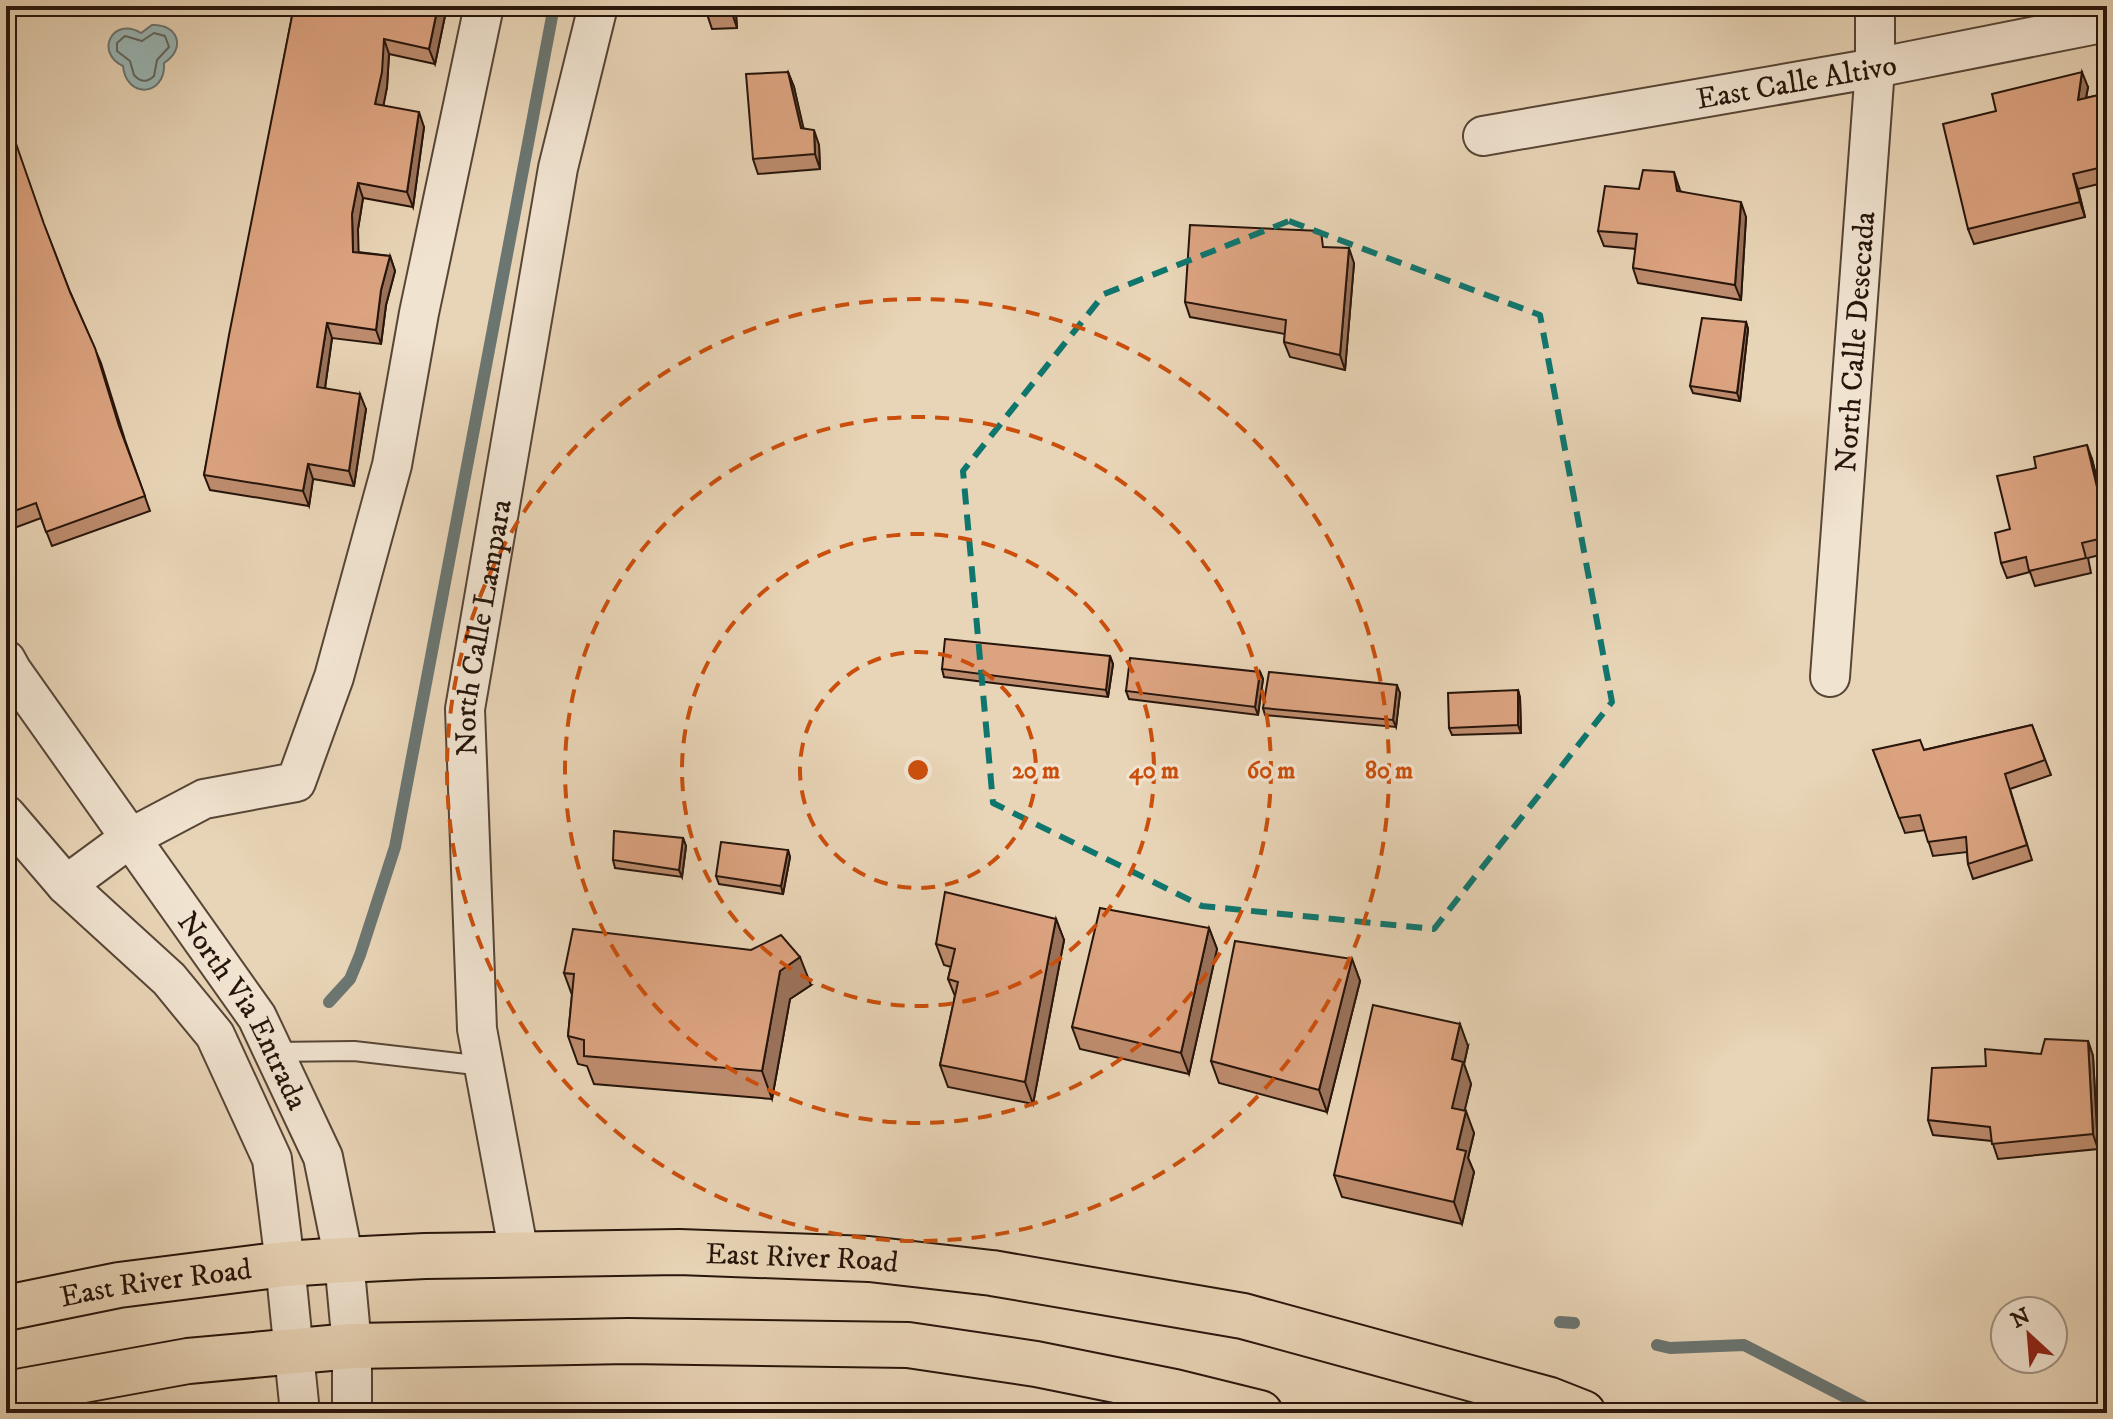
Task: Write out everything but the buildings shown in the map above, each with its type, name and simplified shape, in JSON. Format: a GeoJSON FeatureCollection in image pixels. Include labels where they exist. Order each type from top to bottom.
{"type":"FeatureCollection","features":[{"type":"Feature","properties":{"kind":"main road","name":"East River Road"},"geometry":{"type":"LineString","coordinates":[[6,1308],[119,1285],[285,1264],[344,1260],[679,1252],[869,1259],[992,1273],[1243,1316],[1550,1400],[1583,1413]]}},
{"type":"Feature","properties":{"kind":"main road"},"geometry":{"type":"LineString","coordinates":[[6,1394],[188,1361],[352,1346],[628,1341],[908,1345],[1036,1364],[1260,1413]]}},
{"type":"Feature","properties":{"kind":"street"},"geometry":{"type":"LineString","coordinates":[[66,885],[130,838],[204,799],[296,782],[334,677],[392,465],[419,313],[484,6]]}},
{"type":"Feature","properties":{"kind":"street","name":"North Calle Lampara"},"geometry":{"type":"LineString","coordinates":[[519,1254],[477,1029],[465,709],[558,168],[598,6]]}},
{"type":"Feature","properties":{"kind":"street","name":"North Calle Desecada"},"geometry":{"type":"LineString","coordinates":[[1830,677],[1875,68],[1875,6]]}},
{"type":"Feature","properties":{"kind":"street","name":"East Calle Altivo"},"geometry":{"type":"LineString","coordinates":[[1483,136],[1875,68],[2107,22]]}},
{"type":"Feature","properties":{"kind":"street","name":"North Via Entrada"},"geometry":{"type":"LineString","coordinates":[[6,660],[257,1017],[323,1157],[344,1260],[352,1346],[352,1413]]}},
{"type":"Feature","properties":{"kind":"street","name":"North Via Entrada"},"geometry":{"type":"LineString","coordinates":[[6,815],[66,885],[169,979],[215,1035],[272,1159],[300,1413]]}},
{"type":"Feature","properties":{"kind":"lane"},"geometry":{"type":"LineString","coordinates":[[273,1052],[354,1051],[484,1066]]}},
{"type":"Feature","properties":{"kind":"highlighted area"},"geometry":{"type":"Polygon","coordinates":[[[1289,221],[1540,315],[1612,702],[1434,929],[1202,906],[993,803],[963,471],[1104,294],[1289,221]]]}},
{"type":"Feature","properties":{"kind":"water"},"geometry":{"type":"Polygon","coordinates":[[[152,25],[173,33],[177,45],[164,63],[159,82],[153,88],[138,89],[126,77],[123,66],[114,60],[109,45],[115,32],[131,29],[141,33],[152,25]]]}},
{"type":"Feature","properties":{"kind":"waterway"},"geometry":{"type":"LineString","coordinates":[[329,1002],[350,979],[395,847],[554,6]]}},
{"type":"Feature","properties":{"kind":"waterway"},"geometry":{"type":"LineString","coordinates":[[1560,1322],[1574,1323]]}},
{"type":"Feature","properties":{"kind":"waterway"},"geometry":{"type":"LineString","coordinates":[[1657,1345],[1670,1348],[1744,1345],[1876,1413]]}}]}
